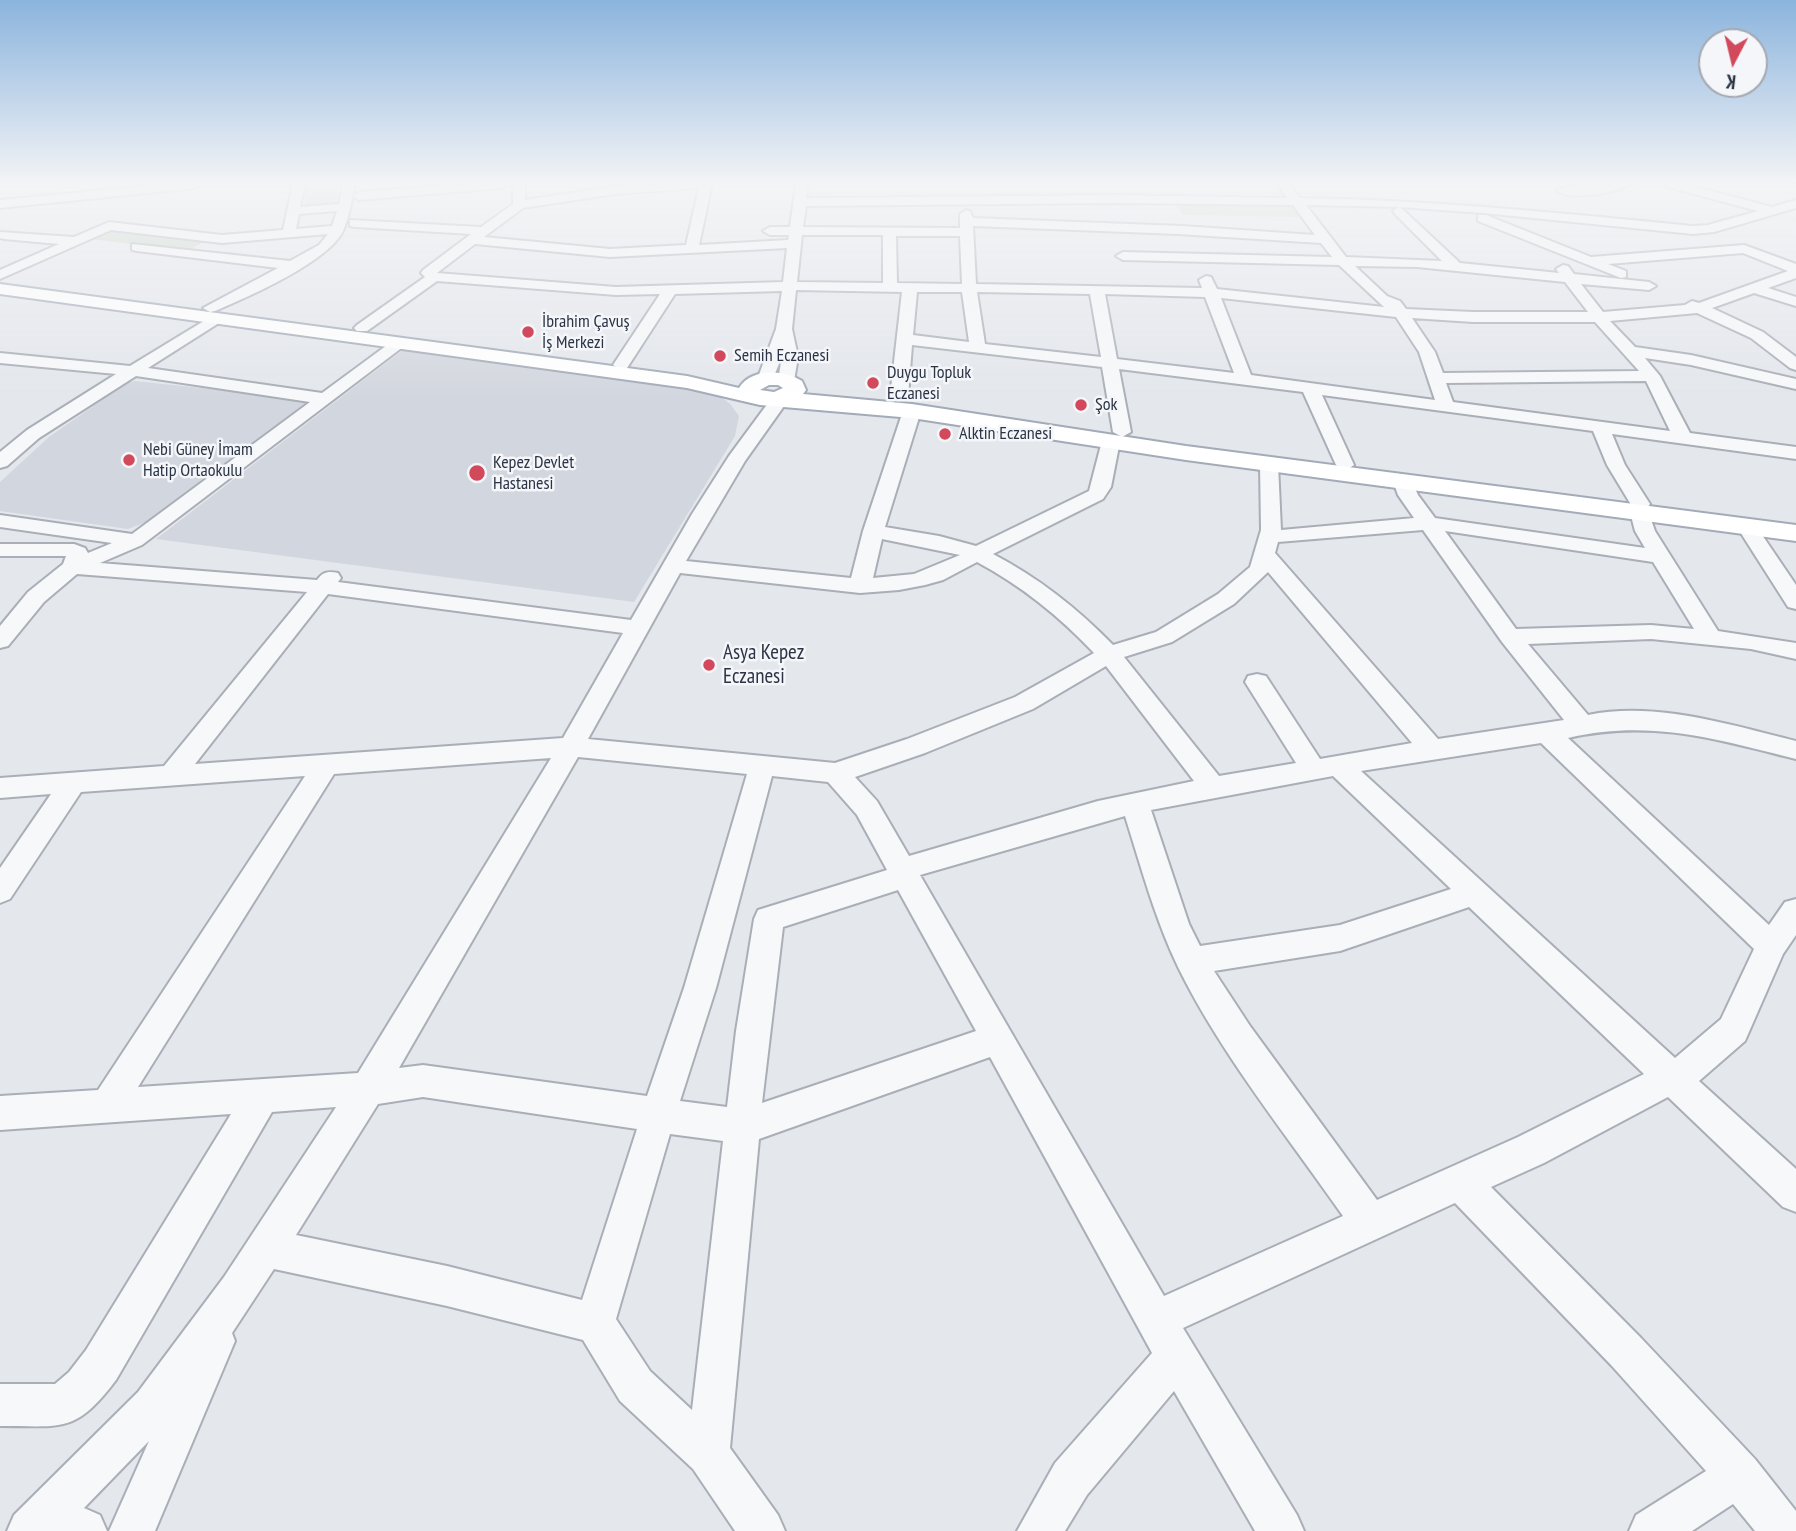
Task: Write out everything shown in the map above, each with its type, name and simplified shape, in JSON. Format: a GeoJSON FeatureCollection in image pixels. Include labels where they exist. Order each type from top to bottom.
{"type":"FeatureCollection","features":[{"type":"Feature","properties":{"kind":"main road"},"geometry":{"type":"LineString","coordinates":[[0,282],[400,343],[687,382],[905,404],[1269,464],[1640,508],[1796,523]]}},
{"type":"Feature","properties":{"kind":"main road"},"geometry":{"type":"LineString","coordinates":[[0,289],[214,313],[238,312],[362,328],[772,389]]}},
{"type":"Feature","properties":{"kind":"main road"},"geometry":{"type":"LineString","coordinates":[[1116,437],[1345,465],[1796,533]]}},
{"type":"Feature","properties":{"kind":"street"},"geometry":{"type":"LineString","coordinates":[[0,275],[43,255]]}},
{"type":"Feature","properties":{"kind":"street"},"geometry":{"type":"LineString","coordinates":[[201,255],[296,266]]}},
{"type":"Feature","properties":{"kind":"street"},"geometry":{"type":"LineString","coordinates":[[0,462],[33,434],[132,371],[214,313],[312,255]]}},
{"type":"Feature","properties":{"kind":"street"},"geometry":{"type":"LineString","coordinates":[[238,312],[245,303],[326,255]]}},
{"type":"Feature","properties":{"kind":"street"},"geometry":{"type":"LineString","coordinates":[[452,255],[428,273],[434,277],[577,290],[789,286],[1211,293],[1473,317],[1599,317],[1699,309],[1756,289],[1796,271]]}},
{"type":"Feature","properties":{"kind":"street"},"geometry":{"type":"LineString","coordinates":[[30,1531],[153,1408],[238,1291],[368,1089],[571,747],[702,514],[749,442],[772,389],[790,357],[784,329],[793,255]]}},
{"type":"Feature","properties":{"kind":"street"},"geometry":{"type":"LineString","coordinates":[[889,255],[890,288]]}},
{"type":"Feature","properties":{"kind":"street"},"geometry":{"type":"LineString","coordinates":[[968,255],[969,288],[978,348]]}},
{"type":"Feature","properties":{"kind":"street"},"geometry":{"type":"LineString","coordinates":[[1130,255],[1152,274],[1181,292]]}},
{"type":"Feature","properties":{"kind":"street"},"geometry":{"type":"LineString","coordinates":[[1186,255],[1454,265],[1571,278],[1661,292]]}},
{"type":"Feature","properties":{"kind":"street"},"geometry":{"type":"LineString","coordinates":[[1338,255],[1381,299],[1399,310]]}},
{"type":"Feature","properties":{"kind":"street"},"geometry":{"type":"LineString","coordinates":[[1444,255],[1454,265]]}},
{"type":"Feature","properties":{"kind":"street"},"geometry":{"type":"LineString","coordinates":[[1551,255],[1599,317],[1652,376],[1683,438]]}},
{"type":"Feature","properties":{"kind":"street"},"geometry":{"type":"LineString","coordinates":[[1575,255],[1757,335],[1796,365]]}},
{"type":"Feature","properties":{"kind":"street"},"geometry":{"type":"LineString","coordinates":[[1589,261],[1661,255]]}},
{"type":"Feature","properties":{"kind":"street"},"geometry":{"type":"LineString","coordinates":[[1759,255],[1796,271]]}},
{"type":"Feature","properties":{"kind":"street"},"geometry":{"type":"LineString","coordinates":[[1195,257],[1245,380]]}},
{"type":"Feature","properties":{"kind":"street"},"geometry":{"type":"LineString","coordinates":[[1368,261],[1427,352],[1446,406]]}},
{"type":"Feature","properties":{"kind":"street"},"geometry":{"type":"LineString","coordinates":[[362,328],[434,277]]}},
{"type":"Feature","properties":{"kind":"street"},"geometry":{"type":"LineString","coordinates":[[860,586],[905,404],[905,339],[910,288]]}},
{"type":"Feature","properties":{"kind":"street"},"geometry":{"type":"LineString","coordinates":[[621,365],[671,289]]}},
{"type":"Feature","properties":{"kind":"street"},"geometry":{"type":"LineString","coordinates":[[1756,289],[1796,302]]}},
{"type":"Feature","properties":{"kind":"street"},"geometry":{"type":"LineString","coordinates":[[674,566],[860,586],[892,586],[916,582],[1096,495],[1101,487],[1116,437],[1110,363],[1097,290]]}},
{"type":"Feature","properties":{"kind":"street"},"geometry":{"type":"LineString","coordinates":[[905,339],[1310,388],[1796,453]]}},
{"type":"Feature","properties":{"kind":"street"},"geometry":{"type":"LineString","coordinates":[[0,640],[36,597],[72,567],[135,541],[400,343]]}},
{"type":"Feature","properties":{"kind":"street"},"geometry":{"type":"LineString","coordinates":[[1630,351],[1691,360],[1796,384]]}},
{"type":"Feature","properties":{"kind":"street"},"geometry":{"type":"LineString","coordinates":[[0,358],[132,371],[324,399]]}},
{"type":"Feature","properties":{"kind":"street"},"geometry":{"type":"LineString","coordinates":[[1436,377],[1652,376]]}},
{"type":"Feature","properties":{"kind":"street"},"geometry":{"type":"LineString","coordinates":[[1310,388],[1345,465]]}},
{"type":"Feature","properties":{"kind":"street"},"geometry":{"type":"LineString","coordinates":[[749,442],[772,389]]}},
{"type":"Feature","properties":{"kind":"street"},"geometry":{"type":"LineString","coordinates":[[1600,427],[1616,465],[1640,508],[1645,531],[1711,638]]}},
{"type":"Feature","properties":{"kind":"street"},"geometry":{"type":"LineString","coordinates":[[0,788],[571,747],[836,773],[916,746],[1024,703],[1111,653],[1164,637],[1226,600],[1259,569],[1267,546],[1269,464]]}},
{"type":"Feature","properties":{"kind":"street"},"geometry":{"type":"LineString","coordinates":[[1403,481],[1408,495],[1510,637],[1583,726]]}},
{"type":"Feature","properties":{"kind":"street"},"geometry":{"type":"LineString","coordinates":[[0,521],[135,541]]}},
{"type":"Feature","properties":{"kind":"street"},"geometry":{"type":"LineString","coordinates":[[1267,546],[1429,523],[1660,557]]}},
{"type":"Feature","properties":{"kind":"street"},"geometry":{"type":"LineString","coordinates":[[1747,527],[1796,602]]}},
{"type":"Feature","properties":{"kind":"street"},"geometry":{"type":"LineString","coordinates":[[873,531],[947,545],[977,554],[1039,590],[1111,653],[1213,787]]}},
{"type":"Feature","properties":{"kind":"street"},"geometry":{"type":"LineString","coordinates":[[1267,546],[1432,750]]}},
{"type":"Feature","properties":{"kind":"street"},"geometry":{"type":"LineString","coordinates":[[0,550],[74,550],[78,552],[72,567]]}},
{"type":"Feature","properties":{"kind":"street"},"geometry":{"type":"LineString","coordinates":[[72,567],[329,579],[638,628]]}},
{"type":"Feature","properties":{"kind":"street"},"geometry":{"type":"LineString","coordinates":[[171,776],[329,579]]}},
{"type":"Feature","properties":{"kind":"street"},"geometry":{"type":"LineString","coordinates":[[1510,637],[1650,632],[1796,651]]}},
{"type":"Feature","properties":{"kind":"street"},"geometry":{"type":"LineString","coordinates":[[1257,682],[1326,768],[1474,893],[1796,1194]]}},
{"type":"Feature","properties":{"kind":"street"},"geometry":{"type":"LineString","coordinates":[[708,1454],[752,1031],[769,919],[1098,811],[1213,787],[1547,733],[1602,721],[1650,720],[1722,732],[1796,750]]}},
{"type":"Feature","properties":{"kind":"street"},"geometry":{"type":"LineString","coordinates":[[1547,733],[1771,946]]}},
{"type":"Feature","properties":{"kind":"street"},"geometry":{"type":"LineString","coordinates":[[107,1106],[326,765]]}},
{"type":"Feature","properties":{"kind":"street"},"geometry":{"type":"LineString","coordinates":[[595,1323],[658,1116],[701,988],[762,766]]}},
{"type":"Feature","properties":{"kind":"street"},"geometry":{"type":"LineString","coordinates":[[836,773],[867,808],[1177,1357],[1281,1531]]}},
{"type":"Feature","properties":{"kind":"street"},"geometry":{"type":"LineString","coordinates":[[0,891],[73,783]]}},
{"type":"Feature","properties":{"kind":"street"},"geometry":{"type":"LineString","coordinates":[[1135,803],[1174,924],[1191,961],[1238,1037],[1371,1223]]}},
{"type":"Feature","properties":{"kind":"street"},"geometry":{"type":"LineString","coordinates":[[1191,961],[1340,938],[1474,893]]}},
{"type":"Feature","properties":{"kind":"street"},"geometry":{"type":"LineString","coordinates":[[1156,1320],[1531,1150],[1692,1067],[1733,1030],[1771,946],[1796,912]]}},
{"type":"Feature","properties":{"kind":"street"},"geometry":{"type":"LineString","coordinates":[[0,1113],[368,1089],[423,1081],[743,1128],[997,1039]]}},
{"type":"Feature","properties":{"kind":"street"},"geometry":{"type":"LineString","coordinates":[[0,1405],[62,1405],[84,1387],[101,1365],[262,1096]]}},
{"type":"Feature","properties":{"kind":"street"},"geometry":{"type":"LineString","coordinates":[[1460,1182],[1679,1406],[1740,1474],[1783,1531]]}},
{"type":"Feature","properties":{"kind":"street"},"geometry":{"type":"LineString","coordinates":[[265,1248],[447,1286],[595,1323],[635,1385],[708,1454],[762,1531]]}},
{"type":"Feature","properties":{"kind":"street"},"geometry":{"type":"LineString","coordinates":[[132,1531],[238,1291]]}},
{"type":"Feature","properties":{"kind":"street"},"geometry":{"type":"LineString","coordinates":[[1040,1531],[1071,1479],[1177,1357]]}},
{"type":"Feature","properties":{"kind":"street"},"geometry":{"type":"LineString","coordinates":[[1652,1531],[1740,1474]]}},
{"type":"Feature","properties":{"kind":"street"},"geometry":{"type":"LineString","coordinates":[[52,1531],[84,1531]]}},
{"type":"Feature","properties":{"kind":"shaded area","name":"Kepez Devlet Hastanesi"},"geometry":{"type":"Polygon","coordinates":[[[404,349],[653,381],[715,392],[730,404],[739,416],[735,436],[634,602],[156,539],[404,349]]]}},
{"type":"Feature","properties":{"kind":"shaded area","name":"Nebi Güney İmam Hatip Ortaokulu"},"geometry":{"type":"Polygon","coordinates":[[[135,381],[306,399],[307,404],[154,519],[128,529],[0,511],[0,482],[49,437],[125,384],[135,381]]]}},
{"type":"Feature","properties":{"kind":"place","name":"İbrahim Çavuş İş Merkezi"},"geometry":{"type":"Point","coordinates":[528,332]}},
{"type":"Feature","properties":{"kind":"place","name":"Semih Eczanesi"},"geometry":{"type":"Point","coordinates":[720,356]}},
{"type":"Feature","properties":{"kind":"place","name":"Duygu Topluk Eczanesi"},"geometry":{"type":"Point","coordinates":[873,383]}},
{"type":"Feature","properties":{"kind":"place","name":"Şok"},"geometry":{"type":"Point","coordinates":[1081,405]}},
{"type":"Feature","properties":{"kind":"place","name":"Alktin Eczanesi"},"geometry":{"type":"Point","coordinates":[945,434]}},
{"type":"Feature","properties":{"kind":"place","name":"Nebi Güney İmam Hatip Ortaokulu"},"geometry":{"type":"Point","coordinates":[129,460]}},
{"type":"Feature","properties":{"kind":"place","name":"Kepez Devlet Hastanesi"},"geometry":{"type":"Point","coordinates":[477,473]}},
{"type":"Feature","properties":{"kind":"place","name":"Asya Kepez Eczanesi"},"geometry":{"type":"Point","coordinates":[709,665]}}]}
